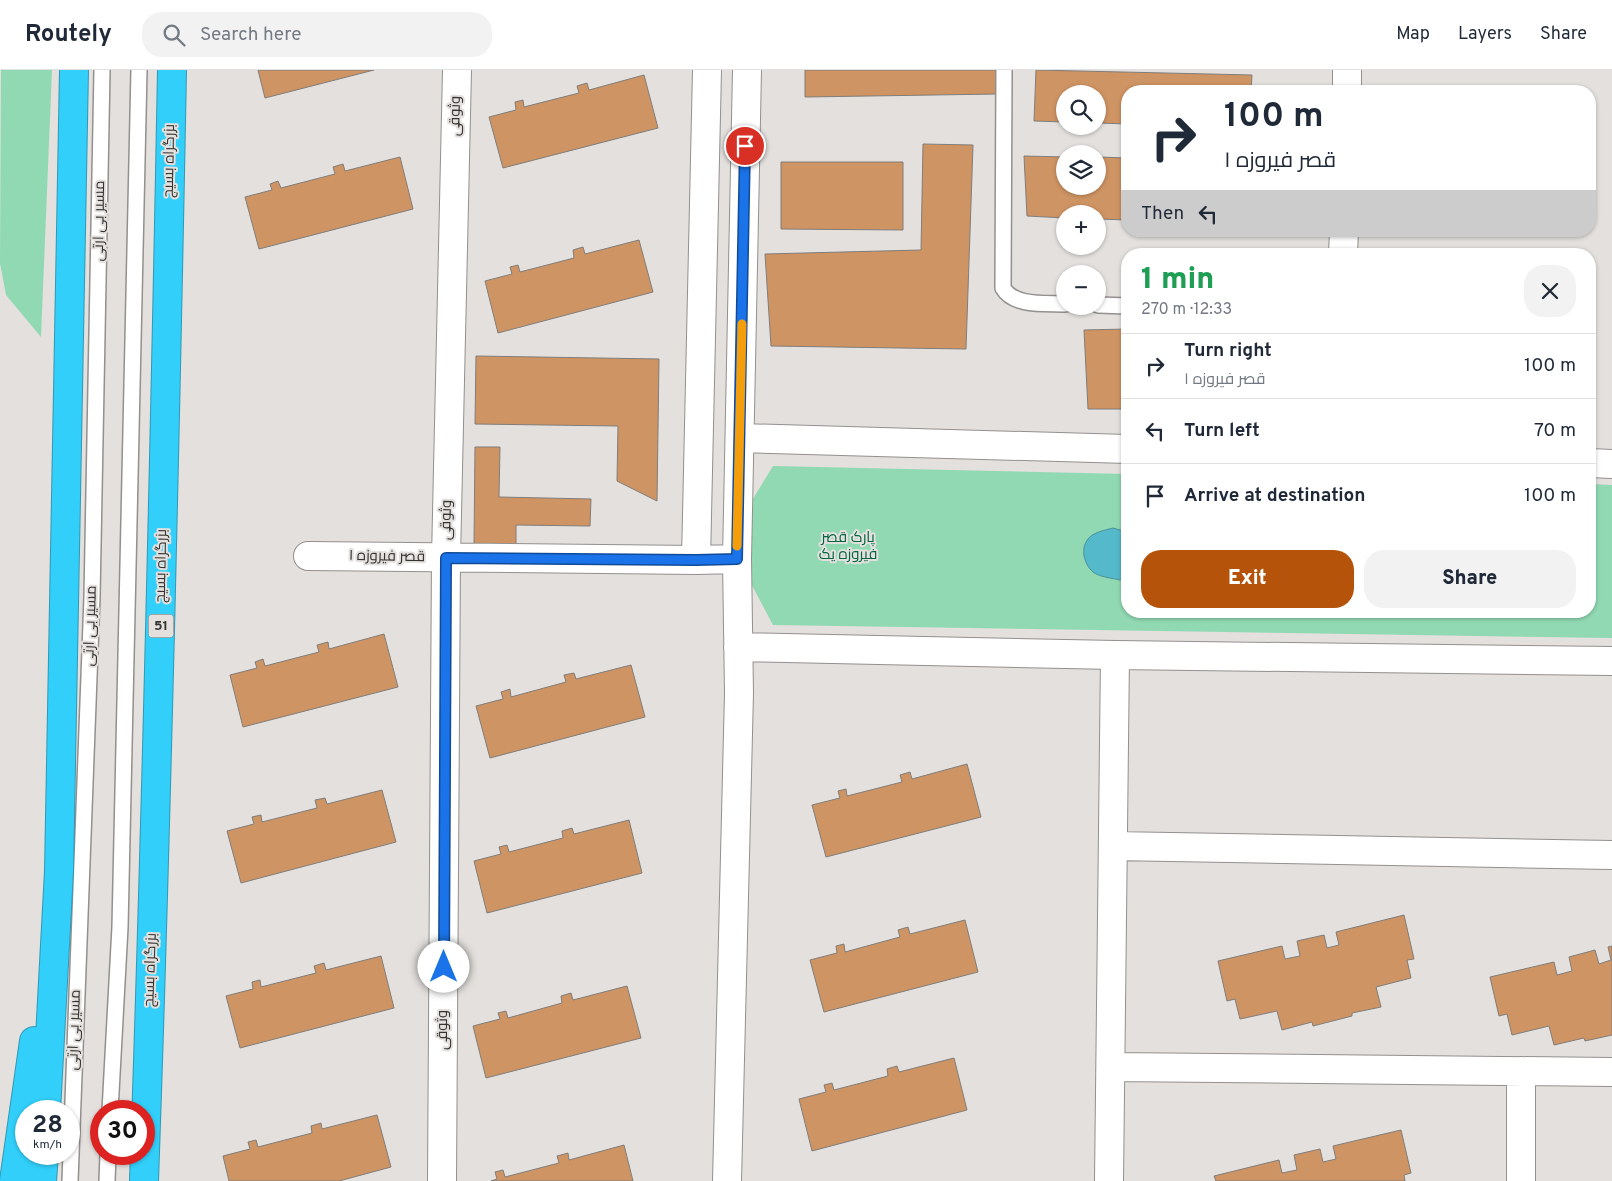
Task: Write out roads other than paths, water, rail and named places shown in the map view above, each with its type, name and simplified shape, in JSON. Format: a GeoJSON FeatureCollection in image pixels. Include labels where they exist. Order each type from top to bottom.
{"type":"FeatureCollection","features":[{"type":"Feature","properties":{"kind":"highway"},"geometry":{"type":"LineString","coordinates":[[47,1100],[59,871],[74,70]]}},
{"type":"Feature","properties":{"kind":"highway","name":"بزرگراه بسیج"},"geometry":{"type":"LineString","coordinates":[[144,1181],[165,477],[172,70]]}},
{"type":"Feature","properties":{"kind":"highway"},"geometry":{"type":"LineString","coordinates":[[14,1181],[59,871]]}},
{"type":"Feature","properties":{"kind":"highway"},"geometry":{"type":"LineString","coordinates":[[42,1181],[43,1165]]}},
{"type":"Feature","properties":{"kind":"street","name":"وثوقی"},"geometry":{"type":"LineString","coordinates":[[442,1181],[446,558],[457,70]]}},
{"type":"Feature","properties":{"kind":"street"},"geometry":{"type":"LineString","coordinates":[[696,560],[707,70]]}},
{"type":"Feature","properties":{"kind":"street"},"geometry":{"type":"LineString","coordinates":[[727,1181],[739,694],[737,559],[747,70]]}},
{"type":"Feature","properties":{"kind":"street"},"geometry":{"type":"LineString","coordinates":[[1347,70],[1347,85]]}},
{"type":"Feature","properties":{"kind":"street"},"geometry":{"type":"LineString","coordinates":[[740,438],[1121,449]]}},
{"type":"Feature","properties":{"kind":"street"},"geometry":{"type":"LineString","coordinates":[[1596,463],[1612,464]]}},
{"type":"Feature","properties":{"kind":"street","name":"قصر فیروزه ۱"},"geometry":{"type":"LineString","coordinates":[[308,556],[737,559]]}},
{"type":"Feature","properties":{"kind":"street"},"geometry":{"type":"LineString","coordinates":[[738,647],[1114,655],[1612,661]]}},
{"type":"Feature","properties":{"kind":"street"},"geometry":{"type":"LineString","coordinates":[[1109,1181],[1114,655]]}},
{"type":"Feature","properties":{"kind":"street"},"geometry":{"type":"LineString","coordinates":[[1113,846],[1612,855]]}},
{"type":"Feature","properties":{"kind":"street"},"geometry":{"type":"LineString","coordinates":[[1110,1067],[1612,1072]]}},
{"type":"Feature","properties":{"kind":"street"},"geometry":{"type":"LineString","coordinates":[[1521,1071],[1521,1181]]}},
{"type":"Feature","properties":{"kind":"lane","name":"مسیر بی ارتی"},"geometry":{"type":"LineString","coordinates":[[70,1181],[92,597],[102,70]]}},
{"type":"Feature","properties":{"kind":"lane"},"geometry":{"type":"LineString","coordinates":[[111,1100],[120,927],[139,70]]}},
{"type":"Feature","properties":{"kind":"lane"},"geometry":{"type":"LineString","coordinates":[[1004,70],[1003,288],[1007,294],[1017,300],[1056,303]]}},
{"type":"Feature","properties":{"kind":"lane"},"geometry":{"type":"LineString","coordinates":[[1106,305],[1121,306]]}},
{"type":"Feature","properties":{"kind":"lane"},"geometry":{"type":"LineString","coordinates":[[107,1181],[108,1165]]}},
{"type":"Feature","properties":{"kind":"water"},"geometry":{"type":"Polygon","coordinates":[[[1113,528],[1121,530],[1120,580],[1096,574],[1085,561],[1084,547],[1086,543],[1090,537],[1113,528]]]}},
{"type":"Feature","properties":{"kind":"park label","name":"پارک قصر فیروزه یک"},"geometry":{"type":"Point","coordinates":[848,546]}}]}
